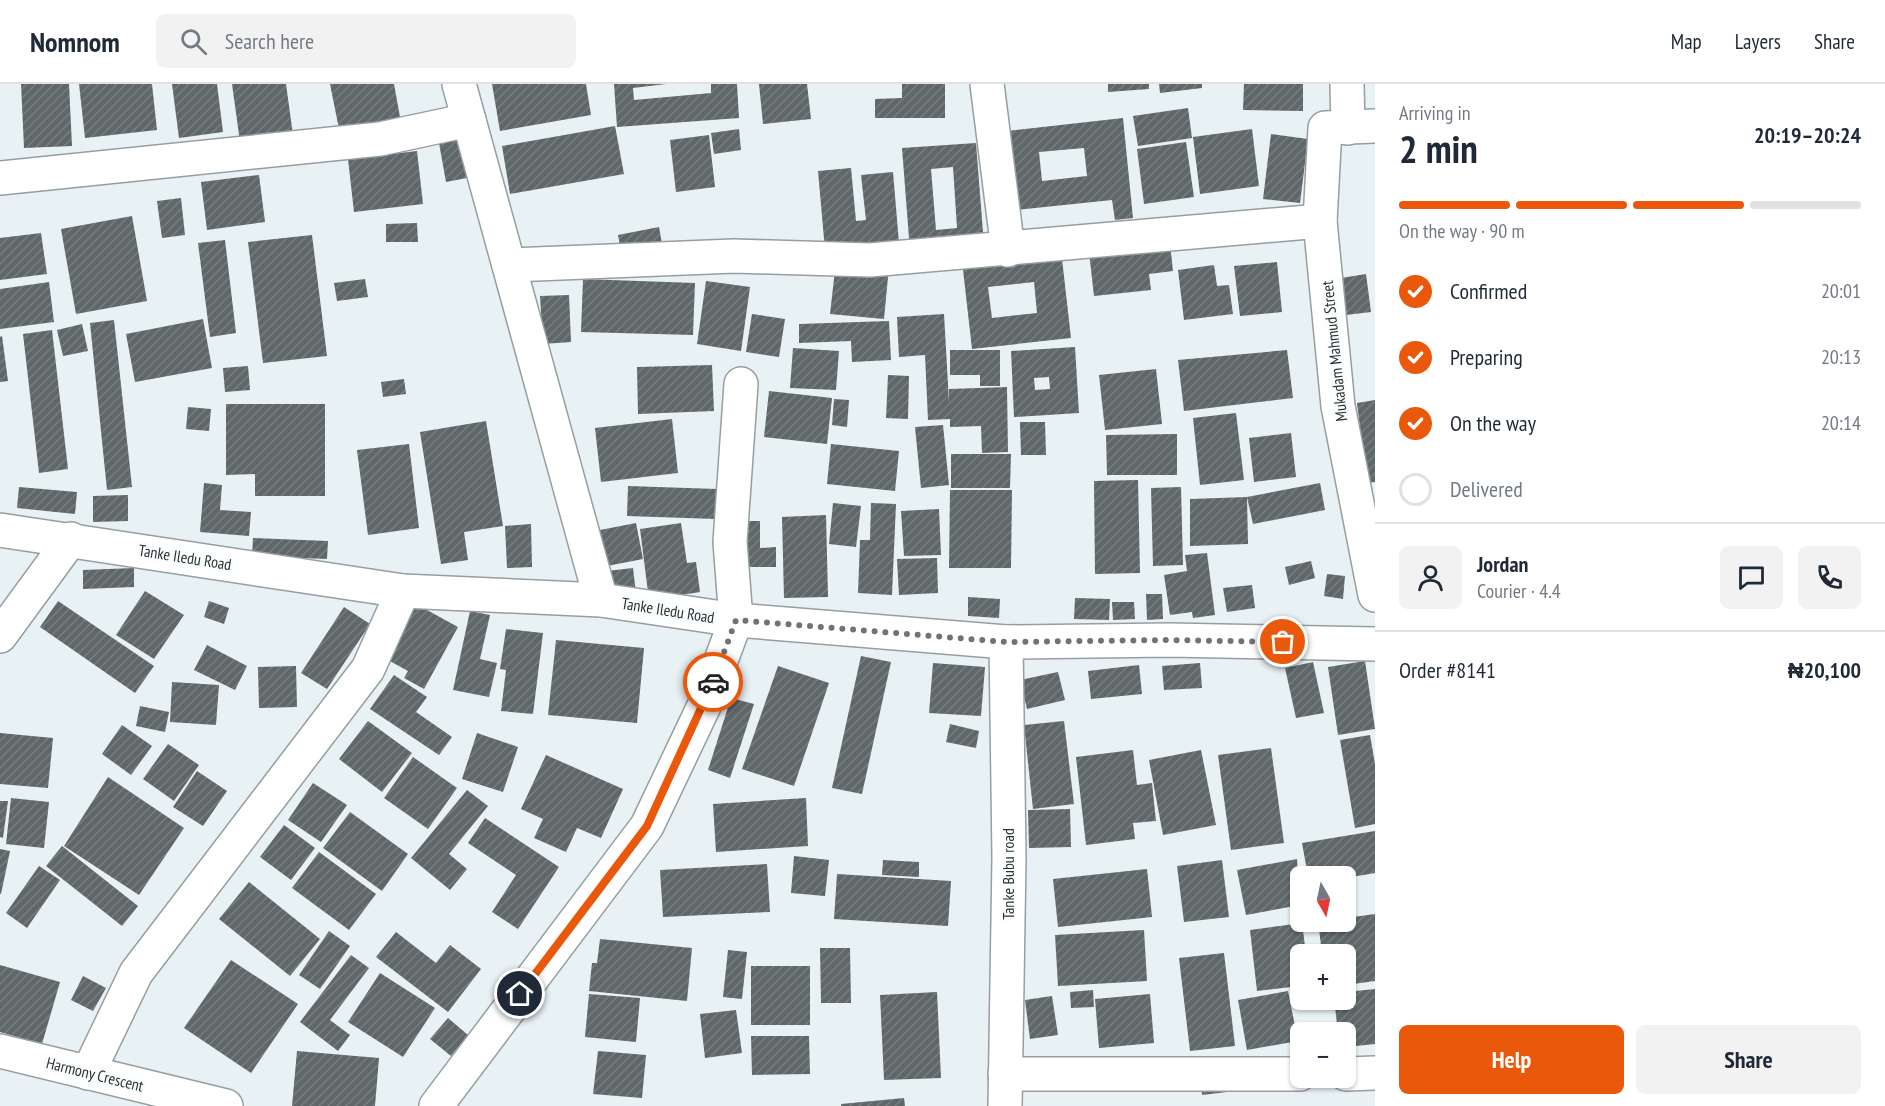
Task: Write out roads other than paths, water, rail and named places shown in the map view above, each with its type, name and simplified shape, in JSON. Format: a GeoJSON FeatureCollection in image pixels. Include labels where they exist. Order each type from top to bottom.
{"type":"FeatureCollection","features":[{"type":"Feature","properties":{"kind":"street"},"geometry":{"type":"LineString","coordinates":[[459,84],[511,265],[601,600]]}},
{"type":"Feature","properties":{"kind":"street"},"geometry":{"type":"LineString","coordinates":[[987,84],[1008,250]]}},
{"type":"Feature","properties":{"kind":"street"},"geometry":{"type":"LineString","coordinates":[[1347,84],[1362,127]]}},
{"type":"Feature","properties":{"kind":"street"},"geometry":{"type":"LineString","coordinates":[[0,178],[380,139],[469,120]]}},
{"type":"Feature","properties":{"kind":"street","name":"Mukadam Mahmud Street"},"geometry":{"type":"LineString","coordinates":[[1362,127],[1325,128],[1320,221],[1338,406],[1375,594]]}},
{"type":"Feature","properties":{"kind":"street"},"geometry":{"type":"LineString","coordinates":[[511,265],[734,256],[870,260],[1008,250],[1320,221]]}},
{"type":"Feature","properties":{"kind":"street"},"geometry":{"type":"LineString","coordinates":[[436,1106],[647,826],[704,706],[736,620],[730,542],[741,384]]}},
{"type":"Feature","properties":{"kind":"street","name":"Tanke Iledu Road"},"geometry":{"type":"LineString","coordinates":[[0,530],[403,591],[601,600],[736,620],[1006,642],[1169,640],[1375,644]]}},
{"type":"Feature","properties":{"kind":"street"},"geometry":{"type":"LineString","coordinates":[[0,636],[71,539]]}},
{"type":"Feature","properties":{"kind":"street"},"geometry":{"type":"LineString","coordinates":[[88,1073],[136,973],[368,669],[403,591]]}},
{"type":"Feature","properties":{"kind":"street","name":"Tanke Bubu road"},"geometry":{"type":"LineString","coordinates":[[1005,1090],[1009,858],[1006,642]]}},
{"type":"Feature","properties":{"kind":"street","name":"Harmony Crescent"},"geometry":{"type":"LineString","coordinates":[[0,1051],[226,1106]]}},
{"type":"Feature","properties":{"kind":"street"},"geometry":{"type":"LineString","coordinates":[[1356,1074],[1375,1073]]}},
{"type":"Feature","properties":{"kind":"street"},"geometry":{"type":"LineString","coordinates":[[1005,1090],[1290,1075]]}}]}
